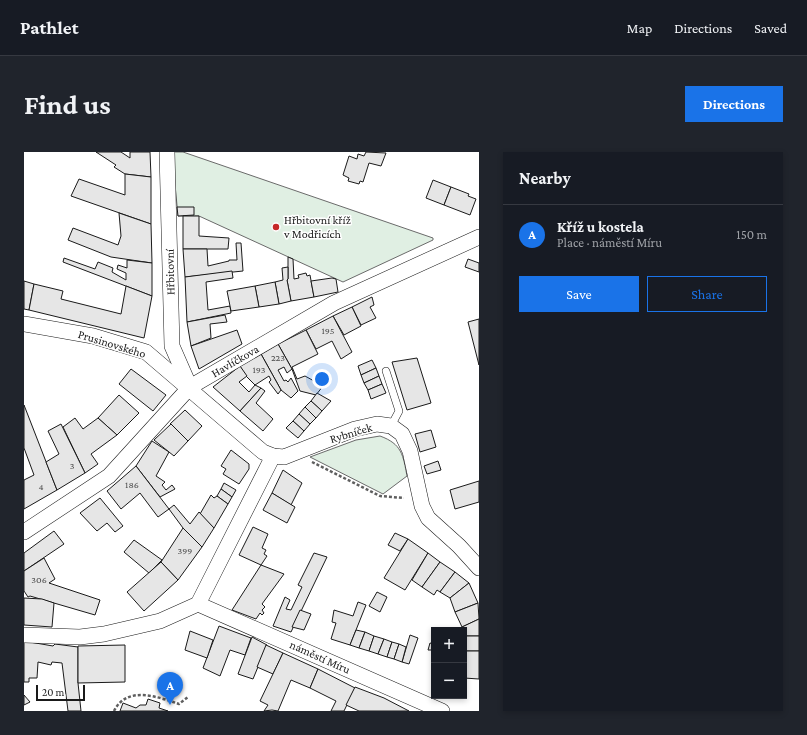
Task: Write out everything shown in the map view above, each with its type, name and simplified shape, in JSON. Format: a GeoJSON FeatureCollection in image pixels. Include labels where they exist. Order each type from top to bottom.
{"type":"FeatureCollection","features":[{"type":"Feature","properties":{"kind":"street","name":"Hřbitovní"},"geometry":{"type":"LineString","coordinates":[[167,152],[172,346],[190,387]]}},
{"type":"Feature","properties":{"kind":"street","name":"Havlíčkova"},"geometry":{"type":"LineString","coordinates":[[24,532],[109,476],[190,387],[334,303],[479,237]]}},
{"type":"Feature","properties":{"kind":"street","name":"Prusinovského"},"geometry":{"type":"LineString","coordinates":[[24,324],[93,336],[146,352],[190,387]]}},
{"type":"Feature","properties":{"kind":"street"},"geometry":{"type":"LineString","coordinates":[[24,635],[80,637],[104,634],[160,621],[198,604],[273,456],[263,452],[190,387]]}},
{"type":"Feature","properties":{"kind":"street","name":"Rybníček"},"geometry":{"type":"LineString","coordinates":[[273,456],[284,457],[355,429],[377,424],[397,430]]}},
{"type":"Feature","properties":{"kind":"street"},"geometry":{"type":"LineString","coordinates":[[397,430],[410,451],[421,499],[428,518],[460,546],[479,568]]}},
{"type":"Feature","properties":{"kind":"street","name":"náměstí Míru"},"geometry":{"type":"LineString","coordinates":[[198,604],[442,711]]}},
{"type":"Feature","properties":{"kind":"lane"},"geometry":{"type":"LineString","coordinates":[[386,371],[399,411],[397,430]]}},
{"type":"Feature","properties":{"kind":"path"},"geometry":{"type":"LineString","coordinates":[[294,453],[380,496],[421,499]]}},
{"type":"Feature","properties":{"kind":"path"},"geometry":{"type":"LineString","coordinates":[[114,711],[120,701],[131,696],[145,694],[180,704],[188,697]]}},
{"type":"Feature","properties":{"kind":"green space"},"geometry":{"type":"Polygon","coordinates":[[[172,152],[183,152],[433,238],[433,240],[343,282],[199,216],[178,216],[172,152]]]}},
{"type":"Feature","properties":{"kind":"green space"},"geometry":{"type":"Polygon","coordinates":[[[380,436],[393,443],[400,451],[407,476],[383,494],[310,457],[356,440],[380,436]]]}},
{"type":"Feature","properties":{"kind":"building"},"geometry":{"type":"Polygon","coordinates":[[[96,152],[121,152],[130,158],[130,152],[150,152],[151,177],[125,174],[114,167],[116,165],[96,152]]]}},
{"type":"Feature","properties":{"kind":"building"},"geometry":{"type":"Polygon","coordinates":[[[366,152],[386,153],[381,166],[369,163],[363,182],[360,181],[359,184],[348,181],[349,178],[343,175],[349,156],[357,159],[358,154],[364,156],[366,152]]]}},
{"type":"Feature","properties":{"kind":"building"},"geometry":{"type":"Polygon","coordinates":[[[125,174],[151,177],[151,224],[71,196],[79,179],[125,195],[125,174]]]}},
{"type":"Feature","properties":{"kind":"building"},"geometry":{"type":"Polygon","coordinates":[[[433,180],[451,187],[444,205],[426,198],[433,180]]]}},
{"type":"Feature","properties":{"kind":"building"},"geometry":{"type":"Polygon","coordinates":[[[451,187],[469,194],[468,196],[476,199],[470,215],[444,205],[451,187]]]}},
{"type":"Feature","properties":{"kind":"building"},"geometry":{"type":"Polygon","coordinates":[[[177,207],[194,207],[194,215],[178,216],[177,207]]]}},
{"type":"Feature","properties":{"kind":"building"},"geometry":{"type":"Polygon","coordinates":[[[119,213],[151,224],[152,263],[111,257],[68,240],[73,228],[118,245],[121,236],[119,213]]]}},
{"type":"Feature","properties":{"kind":"building"},"geometry":{"type":"Polygon","coordinates":[[[183,216],[199,216],[199,236],[229,238],[228,249],[183,249],[183,216]]]}},
{"type":"Feature","properties":{"kind":"building"},"geometry":{"type":"Polygon","coordinates":[[[236,243],[241,243],[243,271],[185,277],[183,249],[207,249],[208,266],[229,260],[237,260],[236,243]]]}},
{"type":"Feature","properties":{"kind":"building"},"geometry":{"type":"Polygon","coordinates":[[[288,257],[293,259],[294,279],[299,278],[298,275],[306,273],[307,276],[310,275],[314,297],[291,301],[287,280],[288,257]]]}},
{"type":"Feature","properties":{"kind":"building"},"geometry":{"type":"Polygon","coordinates":[[[64,258],[95,269],[98,262],[113,268],[112,272],[126,280],[126,273],[117,269],[118,265],[127,268],[127,260],[152,263],[152,296],[63,262],[64,258]]]}},
{"type":"Feature","properties":{"kind":"building"},"geometry":{"type":"Polygon","coordinates":[[[468,259],[479,263],[479,272],[465,267],[468,259]]]}},
{"type":"Feature","properties":{"kind":"building"},"geometry":{"type":"Polygon","coordinates":[[[288,267],[287,280],[291,301],[279,304],[275,282],[283,280],[282,268],[288,267]]]}},
{"type":"Feature","properties":{"kind":"building"},"geometry":{"type":"Polygon","coordinates":[[[232,271],[233,278],[206,282],[208,310],[230,306],[231,313],[187,322],[185,277],[232,271]]]}},
{"type":"Feature","properties":{"kind":"building"},"geometry":{"type":"Polygon","coordinates":[[[332,278],[336,279],[338,292],[314,297],[311,281],[332,278]]]}},
{"type":"Feature","properties":{"kind":"building"},"geometry":{"type":"Polygon","coordinates":[[[24,281],[34,284],[29,310],[24,309],[24,281]]]}},
{"type":"Feature","properties":{"kind":"building"},"geometry":{"type":"Polygon","coordinates":[[[275,282],[279,304],[259,307],[255,286],[275,282]]]}},
{"type":"Feature","properties":{"kind":"building"},"geometry":{"type":"Polygon","coordinates":[[[34,284],[63,291],[61,299],[121,314],[126,286],[152,296],[144,338],[29,310],[34,284]]]}},
{"type":"Feature","properties":{"kind":"building"},"geometry":{"type":"Polygon","coordinates":[[[255,286],[259,307],[231,311],[227,291],[255,286]]]}},
{"type":"Feature","properties":{"kind":"building"},"geometry":{"type":"Polygon","coordinates":[[[372,297],[374,305],[370,307],[376,318],[361,325],[352,307],[372,297]]]}},
{"type":"Feature","properties":{"kind":"building"},"geometry":{"type":"Polygon","coordinates":[[[352,307],[361,326],[344,335],[333,316],[352,307]]]}},
{"type":"Feature","properties":{"kind":"building"},"geometry":{"type":"Polygon","coordinates":[[[225,315],[227,322],[210,324],[211,338],[191,346],[187,322],[225,315]]]}},
{"type":"Feature","properties":{"kind":"building"},"geometry":{"type":"Polygon","coordinates":[[[333,316],[352,352],[341,359],[332,341],[316,349],[306,330],[333,316]]]}},
{"type":"Feature","properties":{"kind":"building"},"geometry":{"type":"Polygon","coordinates":[[[479,319],[479,365],[468,322],[479,319]]]}},
{"type":"Feature","properties":{"kind":"building"},"geometry":{"type":"Polygon","coordinates":[[[237,330],[242,344],[199,369],[191,346],[237,330]]]}},
{"type":"Feature","properties":{"kind":"building"},"geometry":{"type":"Polygon","coordinates":[[[306,330],[318,354],[292,367],[297,379],[305,376],[323,386],[316,395],[300,391],[292,369],[278,344],[306,330]]]}},
{"type":"Feature","properties":{"kind":"building"},"geometry":{"type":"Polygon","coordinates":[[[278,344],[292,369],[287,373],[284,367],[278,370],[284,381],[286,380],[288,382],[291,378],[298,391],[291,398],[281,390],[261,354],[278,344]]]}},
{"type":"Feature","properties":{"kind":"building"},"geometry":{"type":"Polygon","coordinates":[[[261,354],[281,390],[278,394],[269,382],[271,380],[269,376],[255,385],[244,374],[240,366],[261,354]]]}},
{"type":"Feature","properties":{"kind":"building"},"geometry":{"type":"Polygon","coordinates":[[[417,358],[431,403],[407,410],[392,362],[417,358]]]}},
{"type":"Feature","properties":{"kind":"building"},"geometry":{"type":"Polygon","coordinates":[[[372,360],[376,368],[361,375],[358,366],[372,360]]]}},
{"type":"Feature","properties":{"kind":"building"},"geometry":{"type":"Polygon","coordinates":[[[240,366],[247,376],[239,382],[249,392],[255,385],[261,388],[240,411],[213,387],[240,366]]]}},
{"type":"Feature","properties":{"kind":"building"},"geometry":{"type":"Polygon","coordinates":[[[376,368],[379,376],[364,383],[361,375],[376,368]]]}},
{"type":"Feature","properties":{"kind":"building"},"geometry":{"type":"Polygon","coordinates":[[[131,369],[166,395],[153,411],[119,384],[131,369]]]}},
{"type":"Feature","properties":{"kind":"building"},"geometry":{"type":"Polygon","coordinates":[[[379,376],[382,384],[368,390],[364,383],[379,376]]]}},
{"type":"Feature","properties":{"kind":"building"},"geometry":{"type":"Polygon","coordinates":[[[382,384],[386,393],[371,399],[368,390],[382,384]]]}},
{"type":"Feature","properties":{"kind":"building"},"geometry":{"type":"Polygon","coordinates":[[[261,388],[265,391],[256,403],[273,419],[263,431],[240,411],[261,388]]]}},
{"type":"Feature","properties":{"kind":"building"},"geometry":{"type":"Polygon","coordinates":[[[317,393],[331,401],[322,411],[311,401],[317,393]]]}},
{"type":"Feature","properties":{"kind":"building"},"geometry":{"type":"Polygon","coordinates":[[[119,395],[139,413],[117,435],[98,418],[119,395]]]}},
{"type":"Feature","properties":{"kind":"building"},"geometry":{"type":"Polygon","coordinates":[[[311,401],[322,411],[316,418],[305,407],[311,401]]]}},
{"type":"Feature","properties":{"kind":"building"},"geometry":{"type":"Polygon","coordinates":[[[24,405],[57,490],[24,509],[24,480],[34,475],[24,448],[24,405]]]}},
{"type":"Feature","properties":{"kind":"building"},"geometry":{"type":"Polygon","coordinates":[[[305,407],[316,418],[310,424],[299,414],[305,407]]]}},
{"type":"Feature","properties":{"kind":"building"},"geometry":{"type":"Polygon","coordinates":[[[185,410],[202,426],[188,441],[170,424],[185,410]]]}},
{"type":"Feature","properties":{"kind":"building"},"geometry":{"type":"Polygon","coordinates":[[[299,414],[310,424],[304,431],[293,421],[299,414]]]}},
{"type":"Feature","properties":{"kind":"building"},"geometry":{"type":"Polygon","coordinates":[[[75,418],[83,429],[98,418],[117,435],[91,454],[98,464],[85,473],[63,427],[75,418]]]}},
{"type":"Feature","properties":{"kind":"building"},"geometry":{"type":"Polygon","coordinates":[[[293,421],[304,431],[298,438],[286,428],[293,421]]]}},
{"type":"Feature","properties":{"kind":"building"},"geometry":{"type":"Polygon","coordinates":[[[61,424],[85,473],[57,490],[46,462],[59,454],[48,431],[61,424]]]}},
{"type":"Feature","properties":{"kind":"building"},"geometry":{"type":"Polygon","coordinates":[[[171,424],[188,441],[174,456],[154,440],[171,424]]]}},
{"type":"Feature","properties":{"kind":"building"},"geometry":{"type":"Polygon","coordinates":[[[431,430],[436,447],[420,452],[415,434],[431,430]]]}},
{"type":"Feature","properties":{"kind":"building"},"geometry":{"type":"Polygon","coordinates":[[[152,441],[169,452],[156,476],[165,482],[162,485],[166,490],[172,485],[175,489],[160,497],[136,466],[152,441]]]}},
{"type":"Feature","properties":{"kind":"building"},"geometry":{"type":"Polygon","coordinates":[[[231,450],[249,464],[249,469],[239,484],[223,474],[226,469],[221,466],[231,450]]]}},
{"type":"Feature","properties":{"kind":"building"},"geometry":{"type":"Polygon","coordinates":[[[438,461],[441,470],[427,474],[424,466],[438,461]]]}},
{"type":"Feature","properties":{"kind":"building"},"geometry":{"type":"Polygon","coordinates":[[[136,466],[169,509],[158,517],[140,493],[121,509],[107,491],[136,466]]]}},
{"type":"Feature","properties":{"kind":"building"},"geometry":{"type":"Polygon","coordinates":[[[283,470],[302,483],[291,505],[272,493],[283,470]]]}},
{"type":"Feature","properties":{"kind":"building"},"geometry":{"type":"Polygon","coordinates":[[[479,481],[479,502],[455,509],[450,490],[479,481]]]}},
{"type":"Feature","properties":{"kind":"building"},"geometry":{"type":"Polygon","coordinates":[[[224,483],[236,490],[232,497],[221,489],[224,483]]]}},
{"type":"Feature","properties":{"kind":"building"},"geometry":{"type":"Polygon","coordinates":[[[221,489],[232,497],[228,504],[217,496],[221,489]]]}},
{"type":"Feature","properties":{"kind":"building"},"geometry":{"type":"Polygon","coordinates":[[[272,493],[295,507],[287,523],[263,510],[272,493]]]}},
{"type":"Feature","properties":{"kind":"building"},"geometry":{"type":"Polygon","coordinates":[[[211,495],[214,498],[217,496],[228,504],[214,528],[200,514],[211,495]]]}},
{"type":"Feature","properties":{"kind":"building"},"geometry":{"type":"Polygon","coordinates":[[[100,498],[123,526],[115,532],[107,523],[97,531],[80,513],[100,498]]]}},
{"type":"Feature","properties":{"kind":"building"},"geometry":{"type":"Polygon","coordinates":[[[174,505],[190,524],[199,512],[214,528],[202,547],[183,528],[169,509],[174,505]]]}},
{"type":"Feature","properties":{"kind":"building"},"geometry":{"type":"Polygon","coordinates":[[[253,527],[268,534],[262,548],[266,550],[264,554],[267,556],[261,565],[239,555],[253,527]]]}},
{"type":"Feature","properties":{"kind":"building"},"geometry":{"type":"Polygon","coordinates":[[[183,528],[202,547],[178,580],[161,562],[183,528]]]}},
{"type":"Feature","properties":{"kind":"building"},"geometry":{"type":"Polygon","coordinates":[[[54,531],[64,544],[24,571],[24,553],[54,531]]]}},
{"type":"Feature","properties":{"kind":"building"},"geometry":{"type":"Polygon","coordinates":[[[395,533],[408,539],[400,551],[388,545],[395,533]]]}},
{"type":"Feature","properties":{"kind":"building"},"geometry":{"type":"Polygon","coordinates":[[[408,539],[428,553],[405,590],[384,578],[408,539]]]}},
{"type":"Feature","properties":{"kind":"building"},"geometry":{"type":"Polygon","coordinates":[[[134,540],[162,560],[149,573],[124,552],[134,540]]]}},
{"type":"Feature","properties":{"kind":"building"},"geometry":{"type":"Polygon","coordinates":[[[314,553],[327,557],[291,632],[273,626],[285,597],[290,600],[286,609],[291,610],[302,587],[298,585],[314,553]]]}},
{"type":"Feature","properties":{"kind":"building"},"geometry":{"type":"Polygon","coordinates":[[[428,553],[440,562],[422,587],[412,580],[428,553]]]}},
{"type":"Feature","properties":{"kind":"building"},"geometry":{"type":"Polygon","coordinates":[[[44,558],[55,579],[49,583],[100,600],[95,615],[30,596],[28,597],[24,591],[24,571],[44,558]]]}},
{"type":"Feature","properties":{"kind":"building"},"geometry":{"type":"Polygon","coordinates":[[[161,562],[178,580],[144,611],[127,592],[161,562]]]}},
{"type":"Feature","properties":{"kind":"building"},"geometry":{"type":"Polygon","coordinates":[[[440,562],[455,572],[440,592],[437,590],[434,595],[422,587],[440,562]]]}},
{"type":"Feature","properties":{"kind":"building"},"geometry":{"type":"Polygon","coordinates":[[[261,565],[284,574],[262,604],[265,607],[262,610],[264,613],[262,615],[260,613],[256,619],[232,610],[261,565]]]}},
{"type":"Feature","properties":{"kind":"building"},"geometry":{"type":"Polygon","coordinates":[[[455,572],[469,583],[450,598],[440,592],[455,572]]]}},
{"type":"Feature","properties":{"kind":"building"},"geometry":{"type":"Polygon","coordinates":[[[469,583],[478,603],[455,612],[450,598],[469,583]]]}},
{"type":"Feature","properties":{"kind":"building"},"geometry":{"type":"Polygon","coordinates":[[[377,592],[387,597],[380,612],[369,606],[377,592]]]}},
{"type":"Feature","properties":{"kind":"building"},"geometry":{"type":"Polygon","coordinates":[[[24,598],[42,599],[54,603],[52,627],[24,625],[24,598]]]}},
{"type":"Feature","properties":{"kind":"building"},"geometry":{"type":"Polygon","coordinates":[[[358,602],[366,605],[350,645],[331,639],[336,623],[332,622],[334,610],[353,616],[358,602]]]}},
{"type":"Feature","properties":{"kind":"building"},"geometry":{"type":"Polygon","coordinates":[[[478,603],[479,619],[462,627],[455,612],[478,603]]]}},
{"type":"Feature","properties":{"kind":"building"},"geometry":{"type":"Polygon","coordinates":[[[300,610],[311,614],[304,630],[292,627],[300,610]]]}},
{"type":"Feature","properties":{"kind":"building"},"geometry":{"type":"Polygon","coordinates":[[[479,619],[479,636],[467,636],[467,627],[462,627],[479,619]]]}},
{"type":"Feature","properties":{"kind":"building"},"geometry":{"type":"Polygon","coordinates":[[[219,626],[251,638],[245,655],[230,650],[220,676],[203,668],[219,626]]]}},
{"type":"Feature","properties":{"kind":"building"},"geometry":{"type":"Polygon","coordinates":[[[356,630],[365,632],[359,648],[350,645],[356,630]]]}},
{"type":"Feature","properties":{"kind":"building"},"geometry":{"type":"Polygon","coordinates":[[[190,631],[213,640],[207,658],[185,650],[190,631]]]}},
{"type":"Feature","properties":{"kind":"building"},"geometry":{"type":"Polygon","coordinates":[[[365,632],[374,636],[369,651],[359,648],[365,632]]]}},
{"type":"Feature","properties":{"kind":"building"},"geometry":{"type":"Polygon","coordinates":[[[410,635],[418,638],[409,664],[402,662],[410,635]]]}},
{"type":"Feature","properties":{"kind":"building"},"geometry":{"type":"Polygon","coordinates":[[[374,636],[384,639],[378,654],[369,651],[374,636]]]}},
{"type":"Feature","properties":{"kind":"building"},"geometry":{"type":"Polygon","coordinates":[[[467,636],[479,636],[479,651],[467,651],[467,636]]]}},
{"type":"Feature","properties":{"kind":"building"},"geometry":{"type":"Polygon","coordinates":[[[252,637],[267,645],[253,679],[238,674],[252,637]]]}},
{"type":"Feature","properties":{"kind":"building"},"geometry":{"type":"Polygon","coordinates":[[[384,639],[392,642],[387,657],[378,654],[384,639]]]}},
{"type":"Feature","properties":{"kind":"building"},"geometry":{"type":"Polygon","coordinates":[[[24,641],[53,646],[55,644],[78,647],[78,683],[81,711],[68,711],[62,663],[52,662],[51,665],[38,662],[37,678],[29,678],[29,682],[24,682],[24,641]]]}},
{"type":"Feature","properties":{"kind":"building"},"geometry":{"type":"Polygon","coordinates":[[[392,642],[399,644],[394,659],[387,657],[392,642]]]}},
{"type":"Feature","properties":{"kind":"building"},"geometry":{"type":"Polygon","coordinates":[[[430,643],[431,643],[431,650],[428,650],[430,643]]]}},
{"type":"Feature","properties":{"kind":"building"},"geometry":{"type":"Polygon","coordinates":[[[399,644],[406,647],[402,662],[394,659],[399,644]]]}},
{"type":"Feature","properties":{"kind":"building"},"geometry":{"type":"Polygon","coordinates":[[[125,645],[125,682],[78,683],[78,646],[125,645]]]}},
{"type":"Feature","properties":{"kind":"building"},"geometry":{"type":"Polygon","coordinates":[[[266,645],[283,653],[273,674],[257,667],[266,645]]]}},
{"type":"Feature","properties":{"kind":"building"},"geometry":{"type":"Polygon","coordinates":[[[467,651],[479,651],[479,679],[467,678],[467,651]]]}},
{"type":"Feature","properties":{"kind":"building"},"geometry":{"type":"Polygon","coordinates":[[[283,653],[318,669],[310,688],[291,680],[278,711],[264,711],[268,705],[260,701],[283,653]]]}},
{"type":"Feature","properties":{"kind":"building"},"geometry":{"type":"Polygon","coordinates":[[[318,669],[355,688],[344,711],[331,711],[336,701],[310,688],[318,669]]]}},
{"type":"Feature","properties":{"kind":"building"},"geometry":{"type":"Polygon","coordinates":[[[355,687],[384,698],[409,711],[359,711],[346,705],[355,687]]]}},
{"type":"Feature","properties":{"kind":"building"},"geometry":{"type":"Polygon","coordinates":[[[24,695],[30,702],[24,705],[24,695]]]}},
{"type":"Feature","properties":{"kind":"building"},"geometry":{"type":"Polygon","coordinates":[[[148,699],[160,703],[159,708],[168,711],[120,711],[123,703],[136,708],[140,705],[146,705],[148,699]]]}},
{"type":"Feature","properties":{"kind":"place","name":"Hřbitovní kříž v Modřicích"},"geometry":{"type":"Point","coordinates":[276,227]}},
{"type":"Feature","properties":{"kind":"place","name":"Kříž u kostela"},"geometry":{"type":"Point","coordinates":[170,705]}}]}
